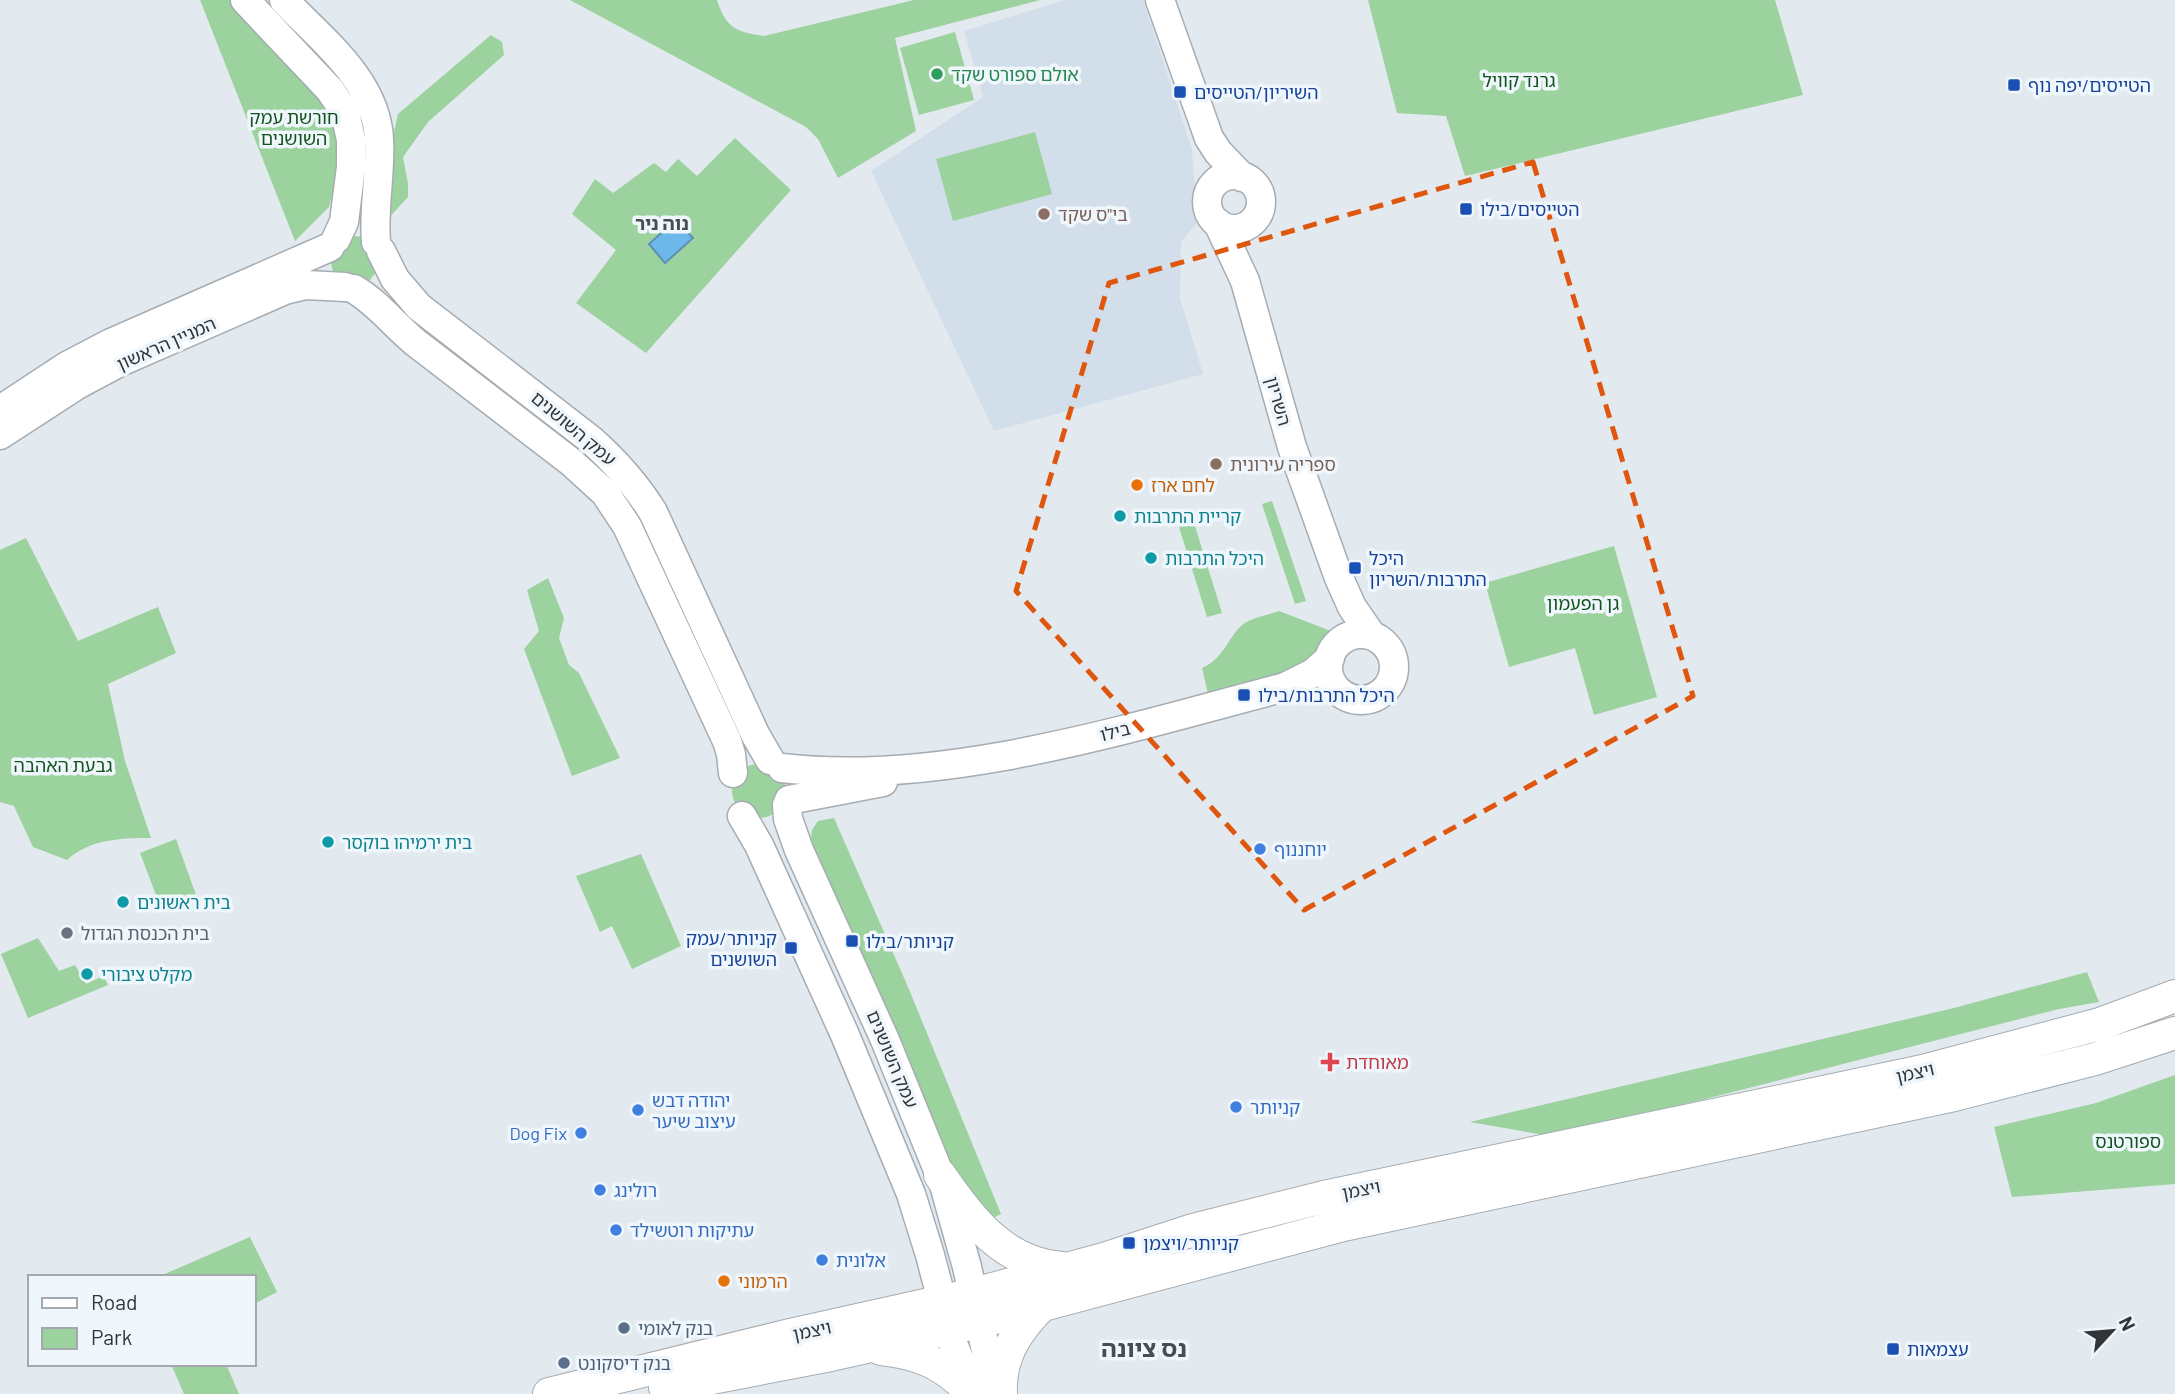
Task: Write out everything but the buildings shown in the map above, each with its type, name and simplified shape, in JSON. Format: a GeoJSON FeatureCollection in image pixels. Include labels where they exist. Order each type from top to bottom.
{"type":"FeatureCollection","features":[{"type":"Feature","properties":{"kind":"main road","name":"ויצמן"},"geometry":{"type":"LineString","coordinates":[[637,1394],[866,1347],[1070,1269],[1194,1230],[1324,1197],[1923,1071],[2100,1024],[2175,996]]}},
{"type":"Feature","properties":{"kind":"main road","name":"ויצמן"},"geometry":{"type":"LineString","coordinates":[[548,1394],[790,1335],[961,1311],[1043,1304],[1343,1225],[1954,1096],[2095,1059],[2175,1033]]}},
{"type":"Feature","properties":{"kind":"main road"},"geometry":{"type":"LineString","coordinates":[[940,1175],[970,1216],[996,1242],[1024,1260],[1045,1267],[1070,1269]]}},
{"type":"Feature","properties":{"kind":"main road"},"geometry":{"type":"LineString","coordinates":[[866,1347],[910,1354],[934,1362],[986,1393],[1018,1331],[1043,1304]]}},
{"type":"Feature","properties":{"kind":"street"},"geometry":{"type":"LineString","coordinates":[[245,0],[330,90],[345,113],[351,140],[351,167],[345,222],[333,243],[327,256],[330,275],[350,288],[373,282],[379,275],[383,261],[379,247],[364,234],[354,232],[333,243]]}},
{"type":"Feature","properties":{"kind":"street","name":"עמק השושנים"},"geometry":{"type":"LineString","coordinates":[[284,0],[352,72],[371,101],[379,139],[375,211],[379,247],[395,279],[419,307],[611,457],[638,488],[653,512],[755,734],[776,764]]}},
{"type":"Feature","properties":{"kind":"street"},"geometry":{"type":"LineString","coordinates":[[1160,0],[1202,122],[1218,152],[1242,177],[1254,184],[1260,196],[1258,212],[1248,225],[1233,228],[1218,223],[1208,208],[1210,190],[1202,122]]}},
{"type":"Feature","properties":{"kind":"street"},"geometry":{"type":"LineString","coordinates":[[1210,190],[1215,182],[1223,177],[1242,177]]}},
{"type":"Feature","properties":{"kind":"street","name":"השריון"},"geometry":{"type":"LineString","coordinates":[[1218,223],[1245,281],[1292,447],[1332,559],[1353,607],[1372,636]]}},
{"type":"Feature","properties":{"kind":"street","name":"השריון"},"geometry":{"type":"LineString","coordinates":[[1245,281],[1242,235],[1248,225]]}},
{"type":"Feature","properties":{"kind":"street","name":"המניין הראשון"},"geometry":{"type":"LineString","coordinates":[[0,410],[67,366],[111,343],[333,243]]}},
{"type":"Feature","properties":{"kind":"street","name":"המניין הראשון"},"geometry":{"type":"LineString","coordinates":[[0,435],[77,384],[120,362],[285,290],[306,285],[350,288]]}},
{"type":"Feature","properties":{"kind":"street","name":"עמק השושנים"},"geometry":{"type":"LineString","coordinates":[[350,288],[374,302],[416,343],[571,462],[605,494],[627,526],[727,741],[733,773]]}},
{"type":"Feature","properties":{"kind":"street","name":"השריון"},"geometry":{"type":"LineString","coordinates":[[1332,559],[1339,611],[1332,653]]}},
{"type":"Feature","properties":{"kind":"street"},"geometry":{"type":"LineString","coordinates":[[1356,635],[1372,636],[1391,653],[1394,667],[1388,686],[1377,695],[1362,699],[1347,696],[1338,690],[1329,675],[1332,653],[1340,641],[1356,635]]}},
{"type":"Feature","properties":{"kind":"street","name":"בילו"},"geometry":{"type":"LineString","coordinates":[[788,802],[890,781],[943,765],[1093,736],[1285,687],[1313,673],[1332,653]]}},
{"type":"Feature","properties":{"kind":"street","name":"בילו"},"geometry":{"type":"LineString","coordinates":[[1285,687],[1338,690]]}},
{"type":"Feature","properties":{"kind":"street"},"geometry":{"type":"LineString","coordinates":[[753,759],[776,764],[789,780],[788,802],[775,817],[767,820],[750,820],[742,816],[729,796],[733,773],[753,759]]}},
{"type":"Feature","properties":{"kind":"street","name":"בילו"},"geometry":{"type":"LineString","coordinates":[[776,764],[835,771],[943,765]]}},
{"type":"Feature","properties":{"kind":"street","name":"עמק השושנים"},"geometry":{"type":"LineString","coordinates":[[788,802],[788,819],[799,850],[885,1040],[940,1175],[958,1230],[961,1311]]}},
{"type":"Feature","properties":{"kind":"street","name":"עמק השושנים"},"geometry":{"type":"LineString","coordinates":[[742,816],[758,845],[866,1085],[961,1311]]}},
{"type":"Feature","properties":{"kind":"street"},"geometry":{"type":"LineString","coordinates":[[961,1311],[986,1393]]}},
{"type":"Feature","properties":{"kind":"highlighted area"},"geometry":{"type":"Polygon","coordinates":[[[1533,162],[1693,696],[1304,910],[1016,591],[1109,283],[1533,162]]]}},
{"type":"Feature","properties":{"kind":"shaded area","name":"בי\"ס שקד"},"geometry":{"type":"Polygon","coordinates":[[[1065,0],[1143,0],[1192,149],[1197,223],[1181,242],[1180,298],[1203,374],[994,431],[871,171],[983,97],[964,31],[1065,0]]]}},
{"type":"Feature","properties":{"kind":"green space","name":"חורשת עמק השושנים"},"geometry":{"type":"Polygon","coordinates":[[[200,0],[232,0],[331,107],[338,131],[335,184],[329,207],[295,241],[200,0]]]}},
{"type":"Feature","properties":{"kind":"green space"},"geometry":{"type":"Polygon","coordinates":[[[570,0],[717,0],[724,17],[733,27],[746,33],[764,36],[914,0],[1040,0],[895,38],[916,131],[838,178],[818,139],[806,127],[570,0]]]}},
{"type":"Feature","properties":{"kind":"green space","name":"גרנד קוויל"},"geometry":{"type":"Polygon","coordinates":[[[1368,0],[1775,0],[1803,95],[1465,176],[1446,116],[1397,113],[1368,0]]]}},
{"type":"Feature","properties":{"kind":"green space","name":"אולם ספורט שקד"},"geometry":{"type":"Polygon","coordinates":[[[955,32],[974,100],[919,115],[900,48],[955,32]]]}},
{"type":"Feature","properties":{"kind":"green space"},"geometry":{"type":"Polygon","coordinates":[[[491,35],[502,42],[504,55],[428,122],[403,157],[408,197],[385,222],[392,140],[398,114],[491,35]]]}},
{"type":"Feature","properties":{"kind":"green space"},"geometry":{"type":"Polygon","coordinates":[[[1035,132],[1052,194],[953,221],[936,159],[1035,132]]]}},
{"type":"Feature","properties":{"kind":"green space"},"geometry":{"type":"Polygon","coordinates":[[[735,138],[791,190],[646,353],[576,303],[616,250],[572,214],[595,179],[613,193],[654,163],[666,172],[678,159],[697,176],[735,138]]]}},
{"type":"Feature","properties":{"kind":"green space"},"geometry":{"type":"Polygon","coordinates":[[[346,237],[363,237],[378,269],[370,280],[363,284],[333,273],[330,257],[346,237]]]}},
{"type":"Feature","properties":{"kind":"green space"},"geometry":{"type":"Polygon","coordinates":[[[1272,501],[1306,601],[1295,604],[1262,504],[1272,501]]]}},
{"type":"Feature","properties":{"kind":"green space"},"geometry":{"type":"Polygon","coordinates":[[[1194,523],[1222,613],[1207,617],[1179,527],[1194,523]]]}},
{"type":"Feature","properties":{"kind":"green space","name":"גבעת האהבה"},"geometry":{"type":"Polygon","coordinates":[[[26,538],[78,641],[158,607],[176,653],[108,684],[125,761],[151,838],[117,839],[96,844],[67,860],[33,847],[14,806],[0,802],[0,550],[26,538]]]}},
{"type":"Feature","properties":{"kind":"green space","name":"גן הפעמון"},"geometry":{"type":"Polygon","coordinates":[[[1614,546],[1657,697],[1594,715],[1575,648],[1509,667],[1485,583],[1614,546]]]}},
{"type":"Feature","properties":{"kind":"green space"},"geometry":{"type":"Polygon","coordinates":[[[548,578],[564,618],[559,638],[569,665],[579,673],[620,758],[572,776],[524,649],[539,631],[527,590],[548,578]]]}},
{"type":"Feature","properties":{"kind":"green space"},"geometry":{"type":"Polygon","coordinates":[[[1279,611],[1331,631],[1329,643],[1312,667],[1209,698],[1202,668],[1215,659],[1244,623],[1279,611]]]}},
{"type":"Feature","properties":{"kind":"green space"},"geometry":{"type":"Polygon","coordinates":[[[759,764],[778,772],[786,791],[778,810],[759,818],[740,810],[732,791],[740,772],[759,764]]]}},
{"type":"Feature","properties":{"kind":"green space"},"geometry":{"type":"Polygon","coordinates":[[[834,818],[908,987],[1001,1214],[989,1220],[956,1183],[810,847],[812,830],[818,821],[834,818]]]}},
{"type":"Feature","properties":{"kind":"green space"},"geometry":{"type":"Polygon","coordinates":[[[176,839],[196,895],[161,908],[140,853],[176,839]]]}},
{"type":"Feature","properties":{"kind":"green space"},"geometry":{"type":"Polygon","coordinates":[[[641,854],[681,946],[632,969],[612,926],[600,932],[576,876],[641,854]]]}},
{"type":"Feature","properties":{"kind":"green space"},"geometry":{"type":"Polygon","coordinates":[[[38,938],[59,971],[75,965],[86,984],[103,976],[108,985],[28,1018],[1,954],[38,938]]]}},
{"type":"Feature","properties":{"kind":"green space"},"geometry":{"type":"Polygon","coordinates":[[[2087,972],[2099,1002],[2059,1009],[1556,1137],[1470,1122],[1954,1008],[2087,972]]]}},
{"type":"Feature","properties":{"kind":"green space","name":"ספורטנס"},"geometry":{"type":"Polygon","coordinates":[[[2175,1075],[2175,1184],[2012,1197],[1994,1127],[2096,1103],[2175,1075]]]}},
{"type":"Feature","properties":{"kind":"green space"},"geometry":{"type":"Polygon","coordinates":[[[250,1237],[277,1292],[256,1303],[256,1275],[163,1275],[250,1237]]]}},
{"type":"Feature","properties":{"kind":"green space"},"geometry":{"type":"Polygon","coordinates":[[[172,1366],[227,1366],[239,1394],[184,1394],[172,1366]]]}},
{"type":"Feature","properties":{"kind":"water"},"geometry":{"type":"Polygon","coordinates":[[[676,220],[693,238],[665,263],[649,244],[676,220]]]}},
{"type":"Feature","properties":{"kind":"place","name":"אולם ספורט שקד"},"geometry":{"type":"Point","coordinates":[937,74]}},
{"type":"Feature","properties":{"kind":"place","name":"הטייסים/יפה נוף"},"geometry":{"type":"Point","coordinates":[2014,85]}},
{"type":"Feature","properties":{"kind":"place","name":"השיריון/הטייסים"},"geometry":{"type":"Point","coordinates":[1180,92]}},
{"type":"Feature","properties":{"kind":"place","name":"הטייסים/בילו"},"geometry":{"type":"Point","coordinates":[1466,209]}},
{"type":"Feature","properties":{"kind":"place","name":"בי\"ס שקד"},"geometry":{"type":"Point","coordinates":[1044,214]}},
{"type":"Feature","properties":{"kind":"place","name":"ספריה עירונית"},"geometry":{"type":"Point","coordinates":[1216,464]}},
{"type":"Feature","properties":{"kind":"place","name":"לחם ארז"},"geometry":{"type":"Point","coordinates":[1137,485]}},
{"type":"Feature","properties":{"kind":"place","name":"קריית התרבות"},"geometry":{"type":"Point","coordinates":[1120,516]}},
{"type":"Feature","properties":{"kind":"place","name":"היכל התרבות"},"geometry":{"type":"Point","coordinates":[1151,558]}},
{"type":"Feature","properties":{"kind":"place","name":"היכל התרבות/השריון"},"geometry":{"type":"Point","coordinates":[1355,568]}},
{"type":"Feature","properties":{"kind":"place","name":"היכל התרבות/בילו"},"geometry":{"type":"Point","coordinates":[1244,695]}},
{"type":"Feature","properties":{"kind":"place","name":"בית ירמיהו בוקסר"},"geometry":{"type":"Point","coordinates":[328,842]}},
{"type":"Feature","properties":{"kind":"place","name":"יוחננוף"},"geometry":{"type":"Point","coordinates":[1260,849]}},
{"type":"Feature","properties":{"kind":"place","name":"בית ראשונים"},"geometry":{"type":"Point","coordinates":[123,902]}},
{"type":"Feature","properties":{"kind":"place","name":"בית הכנסת הגדול"},"geometry":{"type":"Point","coordinates":[67,933]}},
{"type":"Feature","properties":{"kind":"place","name":"קניותר/בילו"},"geometry":{"type":"Point","coordinates":[852,941]}},
{"type":"Feature","properties":{"kind":"place","name":"קניותר/עמק השושנים"},"geometry":{"type":"Point","coordinates":[791,948]}},
{"type":"Feature","properties":{"kind":"place","name":"מקלט ציבורי"},"geometry":{"type":"Point","coordinates":[87,974]}},
{"type":"Feature","properties":{"kind":"place","name":"מאוחדת"},"geometry":{"type":"Point","coordinates":[1330,1062]}},
{"type":"Feature","properties":{"kind":"place","name":"קניותר"},"geometry":{"type":"Point","coordinates":[1236,1107]}},
{"type":"Feature","properties":{"kind":"place","name":"יהודה דבש עיצוב שיער"},"geometry":{"type":"Point","coordinates":[638,1110]}},
{"type":"Feature","properties":{"kind":"place","name":"Dog Fix"},"geometry":{"type":"Point","coordinates":[581,1133]}},
{"type":"Feature","properties":{"kind":"place","name":"רולינג"},"geometry":{"type":"Point","coordinates":[600,1190]}},
{"type":"Feature","properties":{"kind":"place","name":"עתיקות רוטשילד"},"geometry":{"type":"Point","coordinates":[616,1230]}},
{"type":"Feature","properties":{"kind":"place","name":"קניותר/ויצמן"},"geometry":{"type":"Point","coordinates":[1129,1243]}},
{"type":"Feature","properties":{"kind":"place","name":"אלונית"},"geometry":{"type":"Point","coordinates":[822,1260]}},
{"type":"Feature","properties":{"kind":"place","name":"הרמוני"},"geometry":{"type":"Point","coordinates":[724,1281]}},
{"type":"Feature","properties":{"kind":"place","name":"בנק לאומי"},"geometry":{"type":"Point","coordinates":[624,1328]}},
{"type":"Feature","properties":{"kind":"place","name":"עצמאות"},"geometry":{"type":"Point","coordinates":[1893,1349]}},
{"type":"Feature","properties":{"kind":"place","name":"בנק דיסקונט"},"geometry":{"type":"Point","coordinates":[564,1363]}},
{"type":"Feature","properties":{"kind":"district","name":"נוה ניר"},"geometry":{"type":"Point","coordinates":[662,222]}},
{"type":"Feature","properties":{"kind":"district","name":"נס ציונה"},"geometry":{"type":"Point","coordinates":[1144,1347]}}]}
